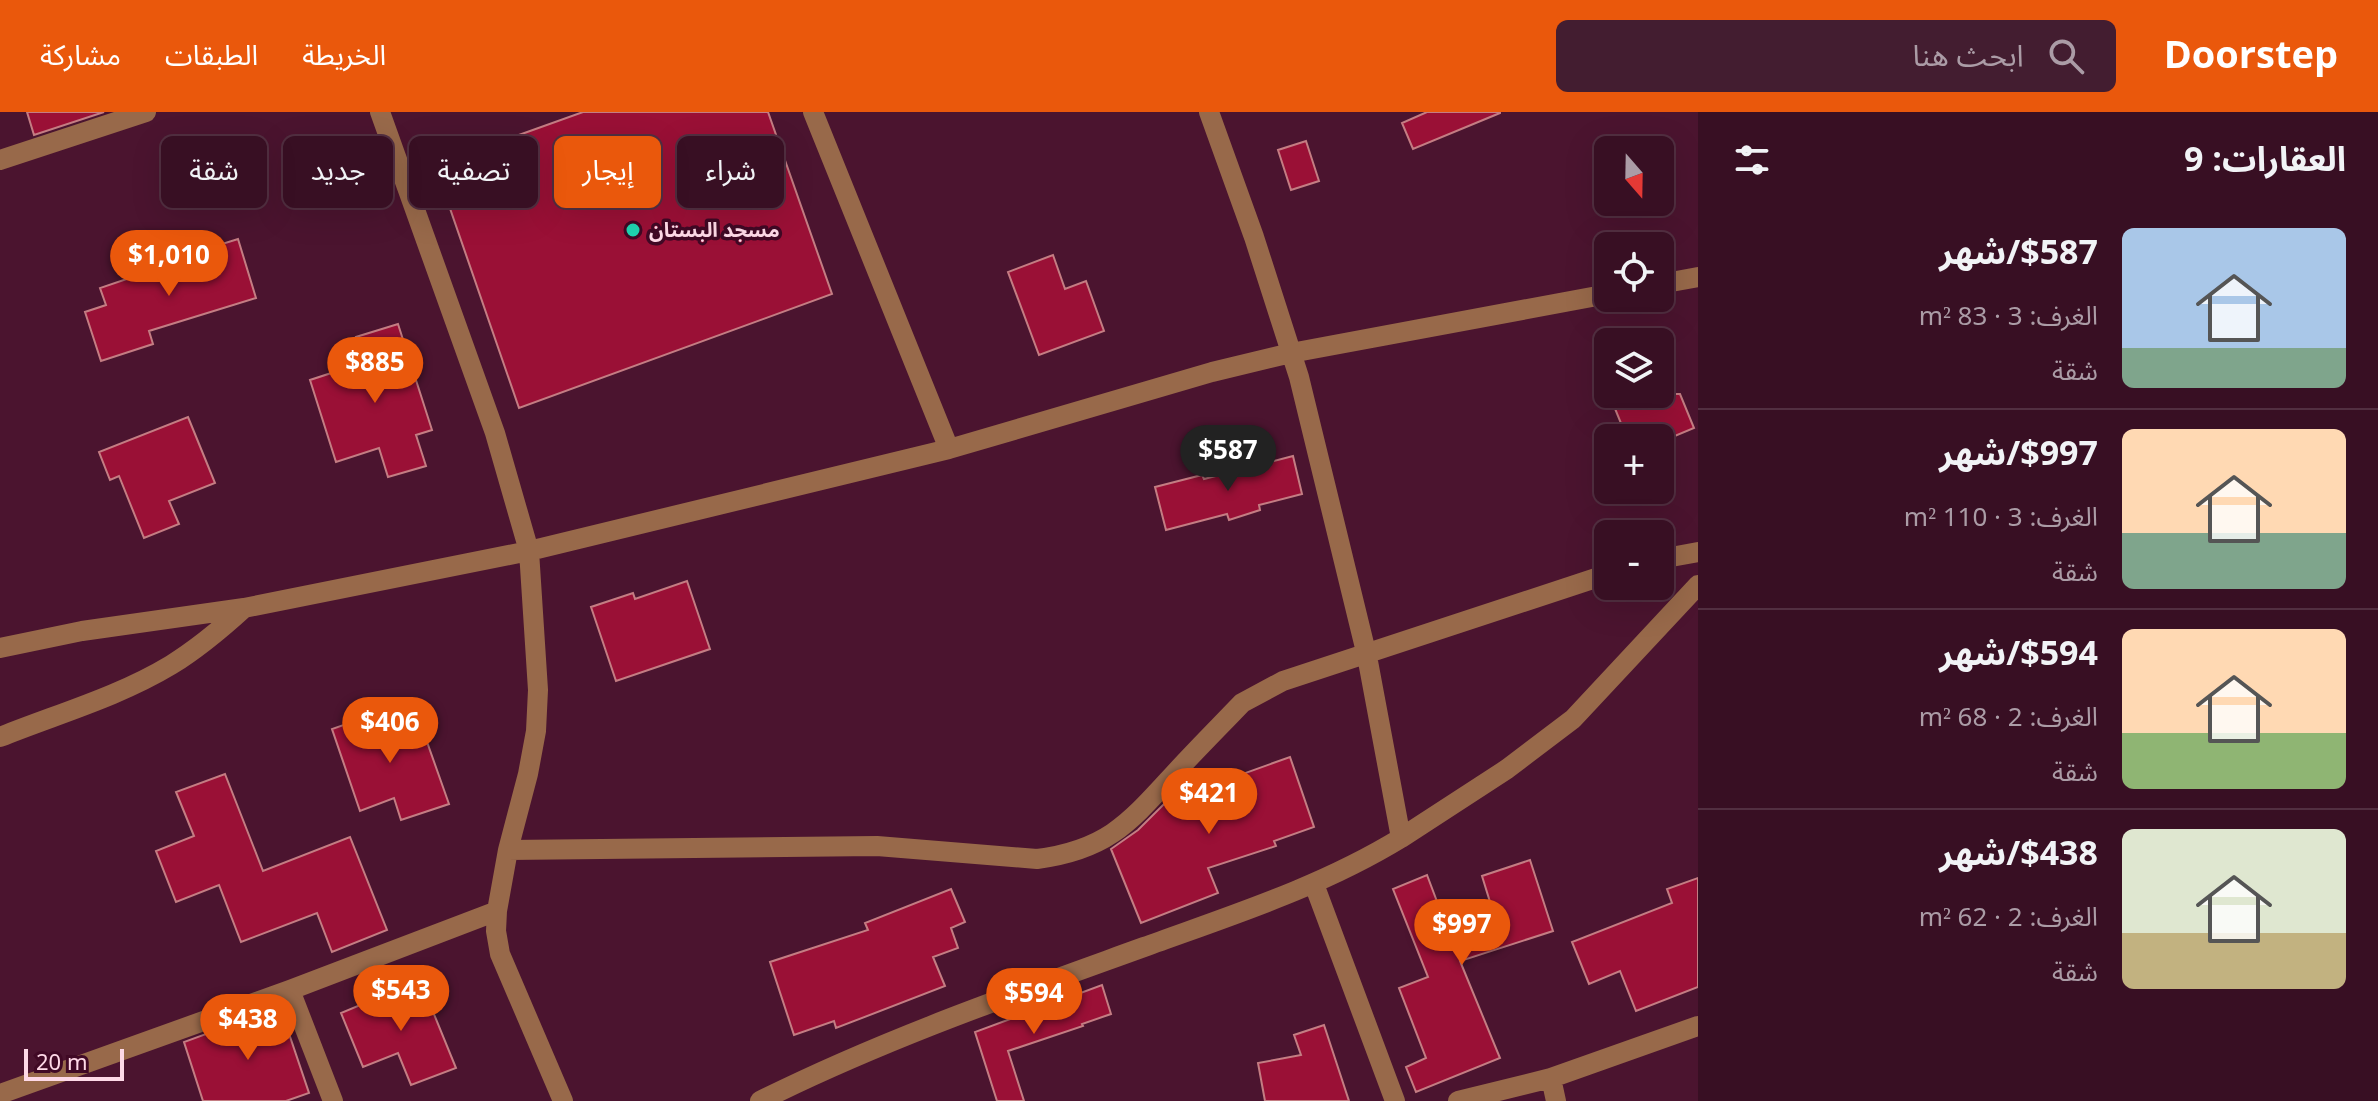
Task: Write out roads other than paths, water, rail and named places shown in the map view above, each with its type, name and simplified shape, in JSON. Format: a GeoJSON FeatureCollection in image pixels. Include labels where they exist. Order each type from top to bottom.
{"type":"FeatureCollection","features":[{"type":"Feature","properties":{"kind":"street"},"geometry":{"type":"LineString","coordinates":[[0,160],[146,112]]}},
{"type":"Feature","properties":{"kind":"street"},"geometry":{"type":"LineString","coordinates":[[380,112],[495,433],[529,551],[538,690],[536,731],[508,850],[496,931],[500,954],[563,1101]]}},
{"type":"Feature","properties":{"kind":"street"},"geometry":{"type":"LineString","coordinates":[[813,112],[949,449]]}},
{"type":"Feature","properties":{"kind":"street"},"geometry":{"type":"LineString","coordinates":[[1209,112],[1291,353],[1367,656],[1401,838]]}},
{"type":"Feature","properties":{"kind":"street"},"geometry":{"type":"LineString","coordinates":[[1674,281],[1698,277]]}},
{"type":"Feature","properties":{"kind":"street"},"geometry":{"type":"LineString","coordinates":[[0,647],[82,631],[244,608],[529,551],[949,449],[1212,372],[1291,353],[1594,297]]}},
{"type":"Feature","properties":{"kind":"street"},"geometry":{"type":"LineString","coordinates":[[1674,556],[1698,552]]}},
{"type":"Feature","properties":{"kind":"street"},"geometry":{"type":"LineString","coordinates":[[508,850],[877,846],[1037,859],[1060,856],[1095,844],[1134,818],[1242,703],[1283,681],[1367,656],[1418,636],[1594,579]]}},
{"type":"Feature","properties":{"kind":"street"},"geometry":{"type":"LineString","coordinates":[[760,1101],[828,1067],[927,1025],[1314,884],[1401,838],[1507,769],[1573,719],[1698,585]]}},
{"type":"Feature","properties":{"kind":"street"},"geometry":{"type":"LineString","coordinates":[[0,737],[131,686],[171,665],[209,639],[244,608]]}},
{"type":"Feature","properties":{"kind":"street"},"geometry":{"type":"LineString","coordinates":[[1314,884],[1395,1101]]}},
{"type":"Feature","properties":{"kind":"street"},"geometry":{"type":"LineString","coordinates":[[0,1094],[290,990],[497,911]]}},
{"type":"Feature","properties":{"kind":"street"},"geometry":{"type":"LineString","coordinates":[[290,990],[333,1101]]}},
{"type":"Feature","properties":{"kind":"street"},"geometry":{"type":"LineString","coordinates":[[1458,1101],[1551,1078],[1698,1026]]}},
{"type":"Feature","properties":{"kind":"street"},"geometry":{"type":"LineString","coordinates":[[1551,1078],[1556,1101]]}},
{"type":"Feature","properties":{"kind":"place","name":"مسجد البستان"},"geometry":{"type":"Point","coordinates":[633,230]}}]}
